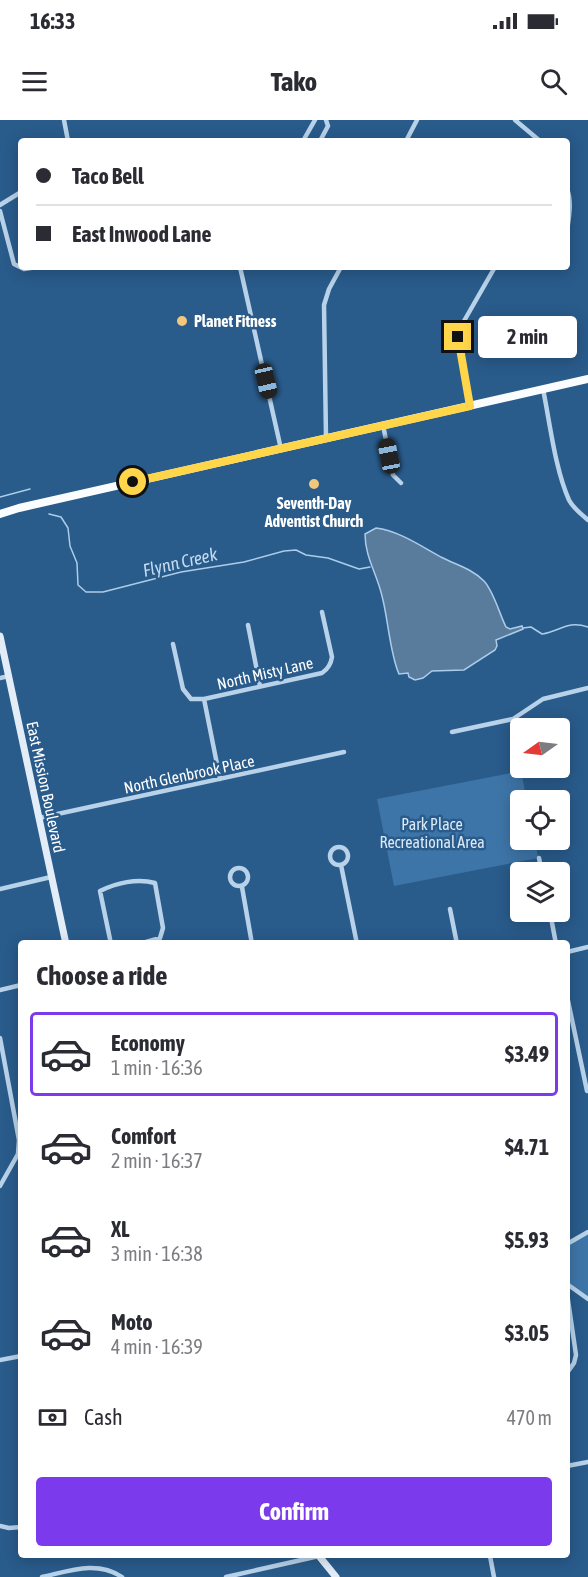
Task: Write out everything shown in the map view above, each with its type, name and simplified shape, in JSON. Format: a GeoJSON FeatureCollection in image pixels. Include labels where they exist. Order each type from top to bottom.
{"type":"FeatureCollection","features":[{"type":"Feature","properties":{"kind":"main road"},"geometry":{"type":"LineString","coordinates":[[0,514],[588,380]]}},
{"type":"Feature","properties":{"kind":"main road","name":"East Mission Boulevard"},"geometry":{"type":"LineString","coordinates":[[0,636],[65,940]]}},
{"type":"Feature","properties":{"kind":"main road"},"geometry":{"type":"LineString","coordinates":[[321,1558],[336,1577]]}},
{"type":"Feature","properties":{"kind":"street"},"geometry":{"type":"LineString","coordinates":[[64,120],[67,138]]}},
{"type":"Feature","properties":{"kind":"street"},"geometry":{"type":"LineString","coordinates":[[305,138],[315,120]]}},
{"type":"Feature","properties":{"kind":"street"},"geometry":{"type":"LineString","coordinates":[[322,138],[328,126],[326,120]]}},
{"type":"Feature","properties":{"kind":"street"},"geometry":{"type":"LineString","coordinates":[[408,138],[417,120]]}},
{"type":"Feature","properties":{"kind":"street"},"geometry":{"type":"LineString","coordinates":[[515,120],[536,138]]}},
{"type":"Feature","properties":{"kind":"street"},"geometry":{"type":"LineString","coordinates":[[0,205],[18,194]]}},
{"type":"Feature","properties":{"kind":"street"},"geometry":{"type":"LineString","coordinates":[[0,211],[14,264],[18,266]]}},
{"type":"Feature","properties":{"kind":"street"},"geometry":{"type":"LineString","coordinates":[[241,270],[281,449]]}},
{"type":"Feature","properties":{"kind":"street"},"geometry":{"type":"LineString","coordinates":[[326,438],[324,305],[339,270]]}},
{"type":"Feature","properties":{"kind":"street"},"geometry":{"type":"LineString","coordinates":[[470,406],[458,337],[464,321],[493,270]]}},
{"type":"Feature","properties":{"kind":"street"},"geometry":{"type":"LineString","coordinates":[[543,389],[562,480],[576,511],[588,520]]}},
{"type":"Feature","properties":{"kind":"street"},"geometry":{"type":"LineString","coordinates":[[383,425],[393,475],[401,483]]}},
{"type":"Feature","properties":{"kind":"street","name":"North Misty Lane"},"geometry":{"type":"LineString","coordinates":[[204,699],[322,673],[329,666],[332,657],[322,612]]}},
{"type":"Feature","properties":{"kind":"street"},"geometry":{"type":"LineString","coordinates":[[248,625],[260,686]]}},
{"type":"Feature","properties":{"kind":"street"},"geometry":{"type":"LineString","coordinates":[[173,644],[183,689],[191,699],[204,699],[220,779]]}},
{"type":"Feature","properties":{"kind":"street"},"geometry":{"type":"LineString","coordinates":[[0,678],[9,676]]}},
{"type":"Feature","properties":{"kind":"street"},"geometry":{"type":"LineString","coordinates":[[452,732],[513,719],[543,699],[588,688]]}},
{"type":"Feature","properties":{"kind":"street","name":"North Glenbrook Place"},"geometry":{"type":"LineString","coordinates":[[39,818],[344,752]]}},
{"type":"Feature","properties":{"kind":"street"},"geometry":{"type":"LineString","coordinates":[[539,858],[540,862]]}},
{"type":"Feature","properties":{"kind":"street"},"geometry":{"type":"LineString","coordinates":[[341,865],[356,940]]}},
{"type":"Feature","properties":{"kind":"street"},"geometry":{"type":"LineString","coordinates":[[237,868],[244,870],[248,875],[247,882],[242,887],[235,885],[231,879],[232,873],[237,868]]}},
{"type":"Feature","properties":{"kind":"street"},"geometry":{"type":"LineString","coordinates":[[0,889],[51,877]]}},
{"type":"Feature","properties":{"kind":"street"},"geometry":{"type":"LineString","coordinates":[[110,940],[100,891],[110,886],[143,879],[155,883],[163,928],[160,938],[153,940]]}},
{"type":"Feature","properties":{"kind":"street"},"geometry":{"type":"LineString","coordinates":[[242,887],[251,940]]}},
{"type":"Feature","properties":{"kind":"street"},"geometry":{"type":"LineString","coordinates":[[450,909],[456,940]]}},
{"type":"Feature","properties":{"kind":"street"},"geometry":{"type":"LineString","coordinates":[[552,922],[555,940]]}},
{"type":"Feature","properties":{"kind":"street"},"geometry":{"type":"LineString","coordinates":[[570,951],[588,947]]}},
{"type":"Feature","properties":{"kind":"street"},"geometry":{"type":"LineString","coordinates":[[0,990],[18,986]]}},
{"type":"Feature","properties":{"kind":"street"},"geometry":{"type":"LineString","coordinates":[[570,1010],[587,1092]]}},
{"type":"Feature","properties":{"kind":"street"},"geometry":{"type":"LineString","coordinates":[[0,1038],[18,1135]]}},
{"type":"Feature","properties":{"kind":"street"},"geometry":{"type":"LineString","coordinates":[[0,1186],[18,1154]]}},
{"type":"Feature","properties":{"kind":"street"},"geometry":{"type":"LineString","coordinates":[[570,1242],[588,1232]]}},
{"type":"Feature","properties":{"kind":"street"},"geometry":{"type":"LineString","coordinates":[[570,1286],[588,1299]]}},
{"type":"Feature","properties":{"kind":"street"},"geometry":{"type":"LineString","coordinates":[[570,1314],[576,1355],[570,1369]]}},
{"type":"Feature","properties":{"kind":"street"},"geometry":{"type":"LineString","coordinates":[[0,1360],[18,1357]]}},
{"type":"Feature","properties":{"kind":"street"},"geometry":{"type":"LineString","coordinates":[[570,1465],[588,1462]]}},
{"type":"Feature","properties":{"kind":"street"},"geometry":{"type":"LineString","coordinates":[[0,1526],[18,1527]]}},
{"type":"Feature","properties":{"kind":"street"},"geometry":{"type":"LineString","coordinates":[[226,1577],[310,1558]]}},
{"type":"Feature","properties":{"kind":"street"},"geometry":{"type":"LineString","coordinates":[[490,1558],[494,1577]]}},
{"type":"Feature","properties":{"kind":"street"},"geometry":{"type":"LineString","coordinates":[[42,1577],[97,1567],[110,1570],[122,1577]]}},
{"type":"Feature","properties":{"kind":"green space","name":"Park Place Recreational Area"},"geometry":{"type":"Polygon","coordinates":[[[510,773],[510,778],[522,778],[525,790],[510,790],[510,850],[537,850],[538,858],[394,886],[377,799],[510,773]]]}},
{"type":"Feature","properties":{"kind":"green space"},"geometry":{"type":"Polygon","coordinates":[[[588,1232],[588,1299],[570,1286],[570,1242],[588,1232]]]}},
{"type":"Feature","properties":{"kind":"shaded area"},"geometry":{"type":"Polygon","coordinates":[[[376,528],[402,536],[475,573],[491,591],[506,627],[510,629],[522,626],[523,629],[496,640],[495,650],[464,670],[432,671],[423,678],[415,680],[409,677],[408,673],[399,674],[393,656],[382,596],[366,542],[365,534],[376,528]]]}},
{"type":"Feature","properties":{"kind":"waterway","name":"Flynn Creek"},"geometry":{"type":"LineString","coordinates":[[0,497],[30,489]]}},
{"type":"Feature","properties":{"kind":"waterway","name":"Flynn Creek"},"geometry":{"type":"LineString","coordinates":[[49,514],[61,517],[68,528],[70,546],[77,563],[78,585],[86,592],[103,592],[181,572],[244,562],[284,551],[296,550],[306,555],[328,558],[359,569],[370,567]]}},
{"type":"Feature","properties":{"kind":"waterway"},"geometry":{"type":"LineString","coordinates":[[523,628],[531,627],[542,634],[569,625],[588,627]]}},
{"type":"Feature","properties":{"kind":"place","name":"Planet Fitness"},"geometry":{"type":"Point","coordinates":[182,321]}},
{"type":"Feature","properties":{"kind":"place","name":"Seventh-Day Adventist Church"},"geometry":{"type":"Point","coordinates":[314,484]}},
{"type":"Feature","properties":{"kind":"route"},"geometry":{"type":"LineString","coordinates":[[133,482],[470,406],[458,337]]}}]}
